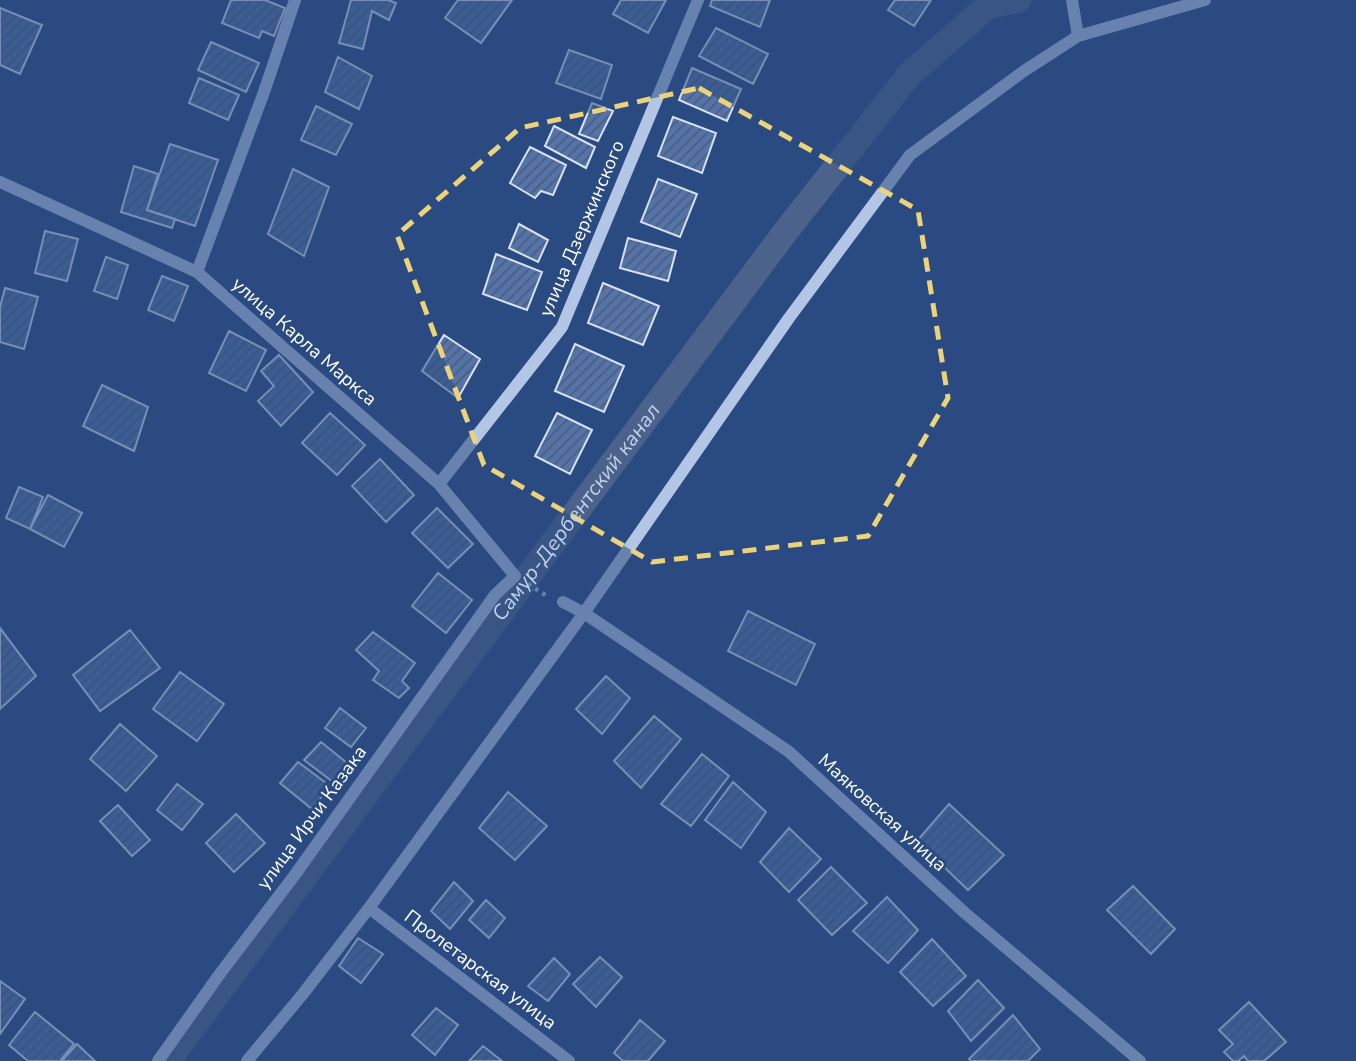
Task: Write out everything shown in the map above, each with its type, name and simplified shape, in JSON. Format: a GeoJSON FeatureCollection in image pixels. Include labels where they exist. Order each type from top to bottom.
{"type":"FeatureCollection","features":[{"type":"Feature","properties":{"kind":"street"},"geometry":{"type":"LineString","coordinates":[[197,272],[295,0]]}},
{"type":"Feature","properties":{"kind":"street","name":"улица Дзержинского"},"geometry":{"type":"LineString","coordinates":[[439,484],[562,327],[698,0]]}},
{"type":"Feature","properties":{"kind":"street"},"geometry":{"type":"LineString","coordinates":[[247,1061],[369,908],[584,613],[789,318],[910,155],[1024,71],[1078,36],[1205,0]]}},
{"type":"Feature","properties":{"kind":"street"},"geometry":{"type":"LineString","coordinates":[[1072,2],[1078,36]]}},
{"type":"Feature","properties":{"kind":"street","name":"улица Карла Маркса"},"geometry":{"type":"LineString","coordinates":[[0,182],[197,272],[439,484],[515,576]]}},
{"type":"Feature","properties":{"kind":"street","name":"улица Ирчи Казака"},"geometry":{"type":"LineString","coordinates":[[158,1061],[495,595],[515,576]]}},
{"type":"Feature","properties":{"kind":"street","name":"Маяковская улица"},"geometry":{"type":"LineString","coordinates":[[563,602],[584,613],[788,751],[965,913],[1140,1061]]}},
{"type":"Feature","properties":{"kind":"street","name":"Пролетарская улица"},"geometry":{"type":"LineString","coordinates":[[369,908],[569,1061]]}},
{"type":"Feature","properties":{"kind":"path"},"geometry":{"type":"LineString","coordinates":[[515,576],[549,597],[563,602]]}},
{"type":"Feature","properties":{"kind":"highlighted area"},"geometry":{"type":"Polygon","coordinates":[[[699,88],[918,210],[948,398],[868,536],[652,562],[484,465],[397,235],[520,128],[699,88]]]}},
{"type":"Feature","properties":{"kind":"building"},"geometry":{"type":"Polygon","coordinates":[[[231,0],[265,0],[285,8],[274,36],[262,31],[259,38],[222,23],[231,0]]]}},
{"type":"Feature","properties":{"kind":"building"},"geometry":{"type":"Polygon","coordinates":[[[351,0],[388,0],[396,3],[389,20],[372,11],[363,49],[339,43],[351,0]]]}},
{"type":"Feature","properties":{"kind":"building"},"geometry":{"type":"Polygon","coordinates":[[[458,0],[512,0],[481,43],[445,18],[458,0]]]}},
{"type":"Feature","properties":{"kind":"building"},"geometry":{"type":"Polygon","coordinates":[[[621,0],[666,0],[648,33],[613,14],[621,0]]]}},
{"type":"Feature","properties":{"kind":"building"},"geometry":{"type":"Polygon","coordinates":[[[712,0],[770,0],[760,27],[710,6],[712,0]]]}},
{"type":"Feature","properties":{"kind":"building"},"geometry":{"type":"Polygon","coordinates":[[[895,0],[931,0],[914,26],[888,10],[895,0]]]}},
{"type":"Feature","properties":{"kind":"building"},"geometry":{"type":"Polygon","coordinates":[[[0,8],[42,25],[20,74],[0,65],[0,8]]]}},
{"type":"Feature","properties":{"kind":"building"},"geometry":{"type":"Polygon","coordinates":[[[716,28],[768,54],[753,84],[699,56],[716,28]]]}},
{"type":"Feature","properties":{"kind":"building"},"geometry":{"type":"Polygon","coordinates":[[[211,42],[259,63],[246,92],[198,70],[211,42]]]}},
{"type":"Feature","properties":{"kind":"building"},"geometry":{"type":"Polygon","coordinates":[[[569,50],[612,65],[601,99],[556,83],[569,50]]]}},
{"type":"Feature","properties":{"kind":"building"},"geometry":{"type":"Polygon","coordinates":[[[338,57],[372,76],[359,109],[325,92],[338,57]]]}},
{"type":"Feature","properties":{"kind":"building"},"geometry":{"type":"Polygon","coordinates":[[[692,68],[741,89],[727,121],[679,100],[692,68]]]}},
{"type":"Feature","properties":{"kind":"building"},"geometry":{"type":"Polygon","coordinates":[[[199,78],[239,95],[228,120],[189,103],[199,78]]]}},
{"type":"Feature","properties":{"kind":"building"},"geometry":{"type":"Polygon","coordinates":[[[592,103],[613,111],[598,141],[579,134],[592,103]]]}},
{"type":"Feature","properties":{"kind":"building"},"geometry":{"type":"Polygon","coordinates":[[[316,106],[352,124],[336,155],[301,140],[316,106]]]}},
{"type":"Feature","properties":{"kind":"building"},"geometry":{"type":"Polygon","coordinates":[[[673,117],[716,133],[702,173],[658,156],[673,117]]]}},
{"type":"Feature","properties":{"kind":"building"},"geometry":{"type":"Polygon","coordinates":[[[554,126],[595,147],[586,168],[545,146],[554,126]]]}},
{"type":"Feature","properties":{"kind":"building"},"geometry":{"type":"Polygon","coordinates":[[[170,144],[218,160],[195,226],[147,210],[170,144]]]}},
{"type":"Feature","properties":{"kind":"building"},"geometry":{"type":"Polygon","coordinates":[[[530,147],[566,165],[553,195],[541,191],[535,198],[510,183],[530,147]]]}},
{"type":"Feature","properties":{"kind":"building"},"geometry":{"type":"Polygon","coordinates":[[[134,166],[158,174],[147,210],[175,219],[172,228],[121,212],[134,166]]]}},
{"type":"Feature","properties":{"kind":"building"},"geometry":{"type":"Polygon","coordinates":[[[293,169],[329,187],[304,256],[268,234],[293,169]]]}},
{"type":"Feature","properties":{"kind":"building"},"geometry":{"type":"Polygon","coordinates":[[[658,179],[697,194],[680,237],[641,222],[658,179]]]}},
{"type":"Feature","properties":{"kind":"building"},"geometry":{"type":"Polygon","coordinates":[[[519,224],[548,240],[538,262],[509,248],[519,224]]]}},
{"type":"Feature","properties":{"kind":"building"},"geometry":{"type":"Polygon","coordinates":[[[45,231],[78,239],[67,281],[35,273],[45,231]]]}},
{"type":"Feature","properties":{"kind":"building"},"geometry":{"type":"Polygon","coordinates":[[[628,238],[676,251],[668,281],[620,268],[628,238]]]}},
{"type":"Feature","properties":{"kind":"building"},"geometry":{"type":"Polygon","coordinates":[[[496,254],[542,272],[527,310],[483,294],[496,254]]]}},
{"type":"Feature","properties":{"kind":"building"},"geometry":{"type":"Polygon","coordinates":[[[106,257],[128,265],[117,299],[94,291],[106,257]]]}},
{"type":"Feature","properties":{"kind":"building"},"geometry":{"type":"Polygon","coordinates":[[[162,276],[188,286],[174,321],[148,310],[162,276]]]}},
{"type":"Feature","properties":{"kind":"building"},"geometry":{"type":"Polygon","coordinates":[[[603,283],[659,306],[643,345],[588,323],[603,283]]]}},
{"type":"Feature","properties":{"kind":"building"},"geometry":{"type":"Polygon","coordinates":[[[5,288],[38,297],[24,349],[0,342],[0,307],[5,288]]]}},
{"type":"Feature","properties":{"kind":"building"},"geometry":{"type":"Polygon","coordinates":[[[229,331],[266,350],[246,391],[209,373],[229,331]]]}},
{"type":"Feature","properties":{"kind":"building"},"geometry":{"type":"Polygon","coordinates":[[[444,335],[480,359],[458,398],[422,371],[444,335]]]}},
{"type":"Feature","properties":{"kind":"building"},"geometry":{"type":"Polygon","coordinates":[[[575,344],[624,366],[604,412],[555,391],[575,344]]]}},
{"type":"Feature","properties":{"kind":"building"},"geometry":{"type":"Polygon","coordinates":[[[279,355],[313,392],[281,426],[258,401],[274,386],[261,371],[279,355]]]}},
{"type":"Feature","properties":{"kind":"building"},"geometry":{"type":"Polygon","coordinates":[[[102,385],[148,407],[134,451],[83,426],[102,385]]]}},
{"type":"Feature","properties":{"kind":"building"},"geometry":{"type":"Polygon","coordinates":[[[330,413],[365,445],[337,475],[302,443],[330,413]]]}},
{"type":"Feature","properties":{"kind":"building"},"geometry":{"type":"Polygon","coordinates":[[[557,413],[592,430],[570,474],[535,456],[557,413]]]}},
{"type":"Feature","properties":{"kind":"building"},"geometry":{"type":"Polygon","coordinates":[[[380,459],[414,495],[386,522],[352,486],[380,459]]]}},
{"type":"Feature","properties":{"kind":"building"},"geometry":{"type":"Polygon","coordinates":[[[19,487],[43,497],[30,529],[6,518],[19,487]]]}},
{"type":"Feature","properties":{"kind":"building"},"geometry":{"type":"Polygon","coordinates":[[[48,495],[82,513],[64,547],[30,529],[48,495]]]}},
{"type":"Feature","properties":{"kind":"building"},"geometry":{"type":"Polygon","coordinates":[[[437,508],[473,544],[448,568],[412,533],[437,508]]]}},
{"type":"Feature","properties":{"kind":"building"},"geometry":{"type":"Polygon","coordinates":[[[438,573],[472,600],[446,633],[412,606],[438,573]]]}},
{"type":"Feature","properties":{"kind":"building"},"geometry":{"type":"Polygon","coordinates":[[[748,611],[815,644],[796,685],[728,651],[748,611]]]}},
{"type":"Feature","properties":{"kind":"building"},"geometry":{"type":"Polygon","coordinates":[[[0,628],[36,676],[0,709],[0,628]]]}},
{"type":"Feature","properties":{"kind":"building"},"geometry":{"type":"Polygon","coordinates":[[[130,630],[160,668],[100,711],[73,675],[130,630]]]}},
{"type":"Feature","properties":{"kind":"building"},"geometry":{"type":"Polygon","coordinates":[[[373,632],[415,663],[402,681],[409,688],[399,698],[373,680],[379,671],[356,650],[373,632]]]}},
{"type":"Feature","properties":{"kind":"building"},"geometry":{"type":"Polygon","coordinates":[[[180,672],[224,704],[197,741],[153,709],[180,672]]]}},
{"type":"Feature","properties":{"kind":"building"},"geometry":{"type":"Polygon","coordinates":[[[606,676],[630,698],[602,734],[576,709],[606,676]]]}},
{"type":"Feature","properties":{"kind":"building"},"geometry":{"type":"Polygon","coordinates":[[[340,708],[366,728],[351,747],[325,728],[340,708]]]}},
{"type":"Feature","properties":{"kind":"building"},"geometry":{"type":"Polygon","coordinates":[[[654,716],[681,739],[641,788],[614,761],[654,716]]]}},
{"type":"Feature","properties":{"kind":"building"},"geometry":{"type":"Polygon","coordinates":[[[120,724],[157,756],[126,791],[90,759],[120,724]]]}},
{"type":"Feature","properties":{"kind":"building"},"geometry":{"type":"Polygon","coordinates":[[[321,742],[347,763],[333,782],[304,760],[321,742]]]}},
{"type":"Feature","properties":{"kind":"building"},"geometry":{"type":"Polygon","coordinates":[[[702,754],[729,776],[691,826],[661,804],[702,754]]]}},
{"type":"Feature","properties":{"kind":"building"},"geometry":{"type":"Polygon","coordinates":[[[298,762],[330,786],[312,809],[280,783],[298,762]]]}},
{"type":"Feature","properties":{"kind":"building"},"geometry":{"type":"Polygon","coordinates":[[[733,782],[766,812],[741,848],[705,820],[733,782]]]}},
{"type":"Feature","properties":{"kind":"building"},"geometry":{"type":"Polygon","coordinates":[[[177,784],[203,804],[182,830],[157,810],[177,784]]]}},
{"type":"Feature","properties":{"kind":"building"},"geometry":{"type":"Polygon","coordinates":[[[508,792],[547,826],[515,860],[479,828],[508,792]]]}},
{"type":"Feature","properties":{"kind":"building"},"geometry":{"type":"Polygon","coordinates":[[[949,804],[1004,855],[968,890],[917,841],[949,804]]]}},
{"type":"Feature","properties":{"kind":"building"},"geometry":{"type":"Polygon","coordinates":[[[118,805],[150,840],[132,856],[100,821],[118,805]]]}},
{"type":"Feature","properties":{"kind":"building"},"geometry":{"type":"Polygon","coordinates":[[[236,814],[265,843],[234,872],[206,843],[236,814]]]}},
{"type":"Feature","properties":{"kind":"building"},"geometry":{"type":"Polygon","coordinates":[[[789,828],[821,859],[789,892],[760,862],[789,828]]]}},
{"type":"Feature","properties":{"kind":"building"},"geometry":{"type":"Polygon","coordinates":[[[831,867],[867,903],[832,935],[798,900],[831,867]]]}},
{"type":"Feature","properties":{"kind":"building"},"geometry":{"type":"Polygon","coordinates":[[[454,882],[473,901],[450,929],[431,911],[454,882]]]}},
{"type":"Feature","properties":{"kind":"building"},"geometry":{"type":"Polygon","coordinates":[[[1133,886],[1175,929],[1151,954],[1107,910],[1133,886]]]}},
{"type":"Feature","properties":{"kind":"building"},"geometry":{"type":"Polygon","coordinates":[[[887,897],[918,930],[888,963],[853,931],[887,897]]]}},
{"type":"Feature","properties":{"kind":"building"},"geometry":{"type":"Polygon","coordinates":[[[486,900],[505,918],[489,938],[469,920],[486,900]]]}},
{"type":"Feature","properties":{"kind":"building"},"geometry":{"type":"Polygon","coordinates":[[[358,938],[383,954],[361,983],[339,966],[358,938]]]}},
{"type":"Feature","properties":{"kind":"building"},"geometry":{"type":"Polygon","coordinates":[[[932,939],[966,976],[933,1006],[900,972],[932,939]]]}},
{"type":"Feature","properties":{"kind":"building"},"geometry":{"type":"Polygon","coordinates":[[[600,957],[622,977],[596,1007],[573,984],[600,957]]]}},
{"type":"Feature","properties":{"kind":"building"},"geometry":{"type":"Polygon","coordinates":[[[554,958],[570,974],[548,1001],[528,986],[554,958]]]}},
{"type":"Feature","properties":{"kind":"building"},"geometry":{"type":"Polygon","coordinates":[[[978,980],[1004,1008],[971,1041],[948,1011],[978,980]]]}},
{"type":"Feature","properties":{"kind":"building"},"geometry":{"type":"Polygon","coordinates":[[[0,981],[25,999],[0,1034],[0,981]]]}},
{"type":"Feature","properties":{"kind":"building"},"geometry":{"type":"Polygon","coordinates":[[[1249,1002],[1286,1042],[1264,1061],[1248,1061],[1244,1056],[1233,1061],[1224,1052],[1233,1044],[1219,1030],[1249,1002]]]}},
{"type":"Feature","properties":{"kind":"building"},"geometry":{"type":"Polygon","coordinates":[[[436,1008],[458,1025],[435,1055],[412,1035],[436,1008]]]}},
{"type":"Feature","properties":{"kind":"building"},"geometry":{"type":"Polygon","coordinates":[[[35,1012],[74,1044],[60,1061],[28,1061],[9,1045],[35,1012]]]}},
{"type":"Feature","properties":{"kind":"building"},"geometry":{"type":"Polygon","coordinates":[[[1013,1015],[1040,1049],[1028,1061],[971,1061],[969,1059],[1013,1015]]]}},
{"type":"Feature","properties":{"kind":"building"},"geometry":{"type":"Polygon","coordinates":[[[640,1020],[665,1041],[648,1061],[623,1061],[614,1053],[640,1020]]]}},
{"type":"Feature","properties":{"kind":"building"},"geometry":{"type":"Polygon","coordinates":[[[77,1044],[95,1061],[62,1061],[77,1044]]]}},
{"type":"Feature","properties":{"kind":"building"},"geometry":{"type":"Polygon","coordinates":[[[483,1046],[502,1061],[469,1061],[483,1046]]]}},
{"type":"Feature","properties":{"kind":"waterway","name":"Самур-Дербентский канал"},"geometry":{"type":"LineString","coordinates":[[168,1061],[786,231],[910,74],[988,6],[1018,0]]}}]}
